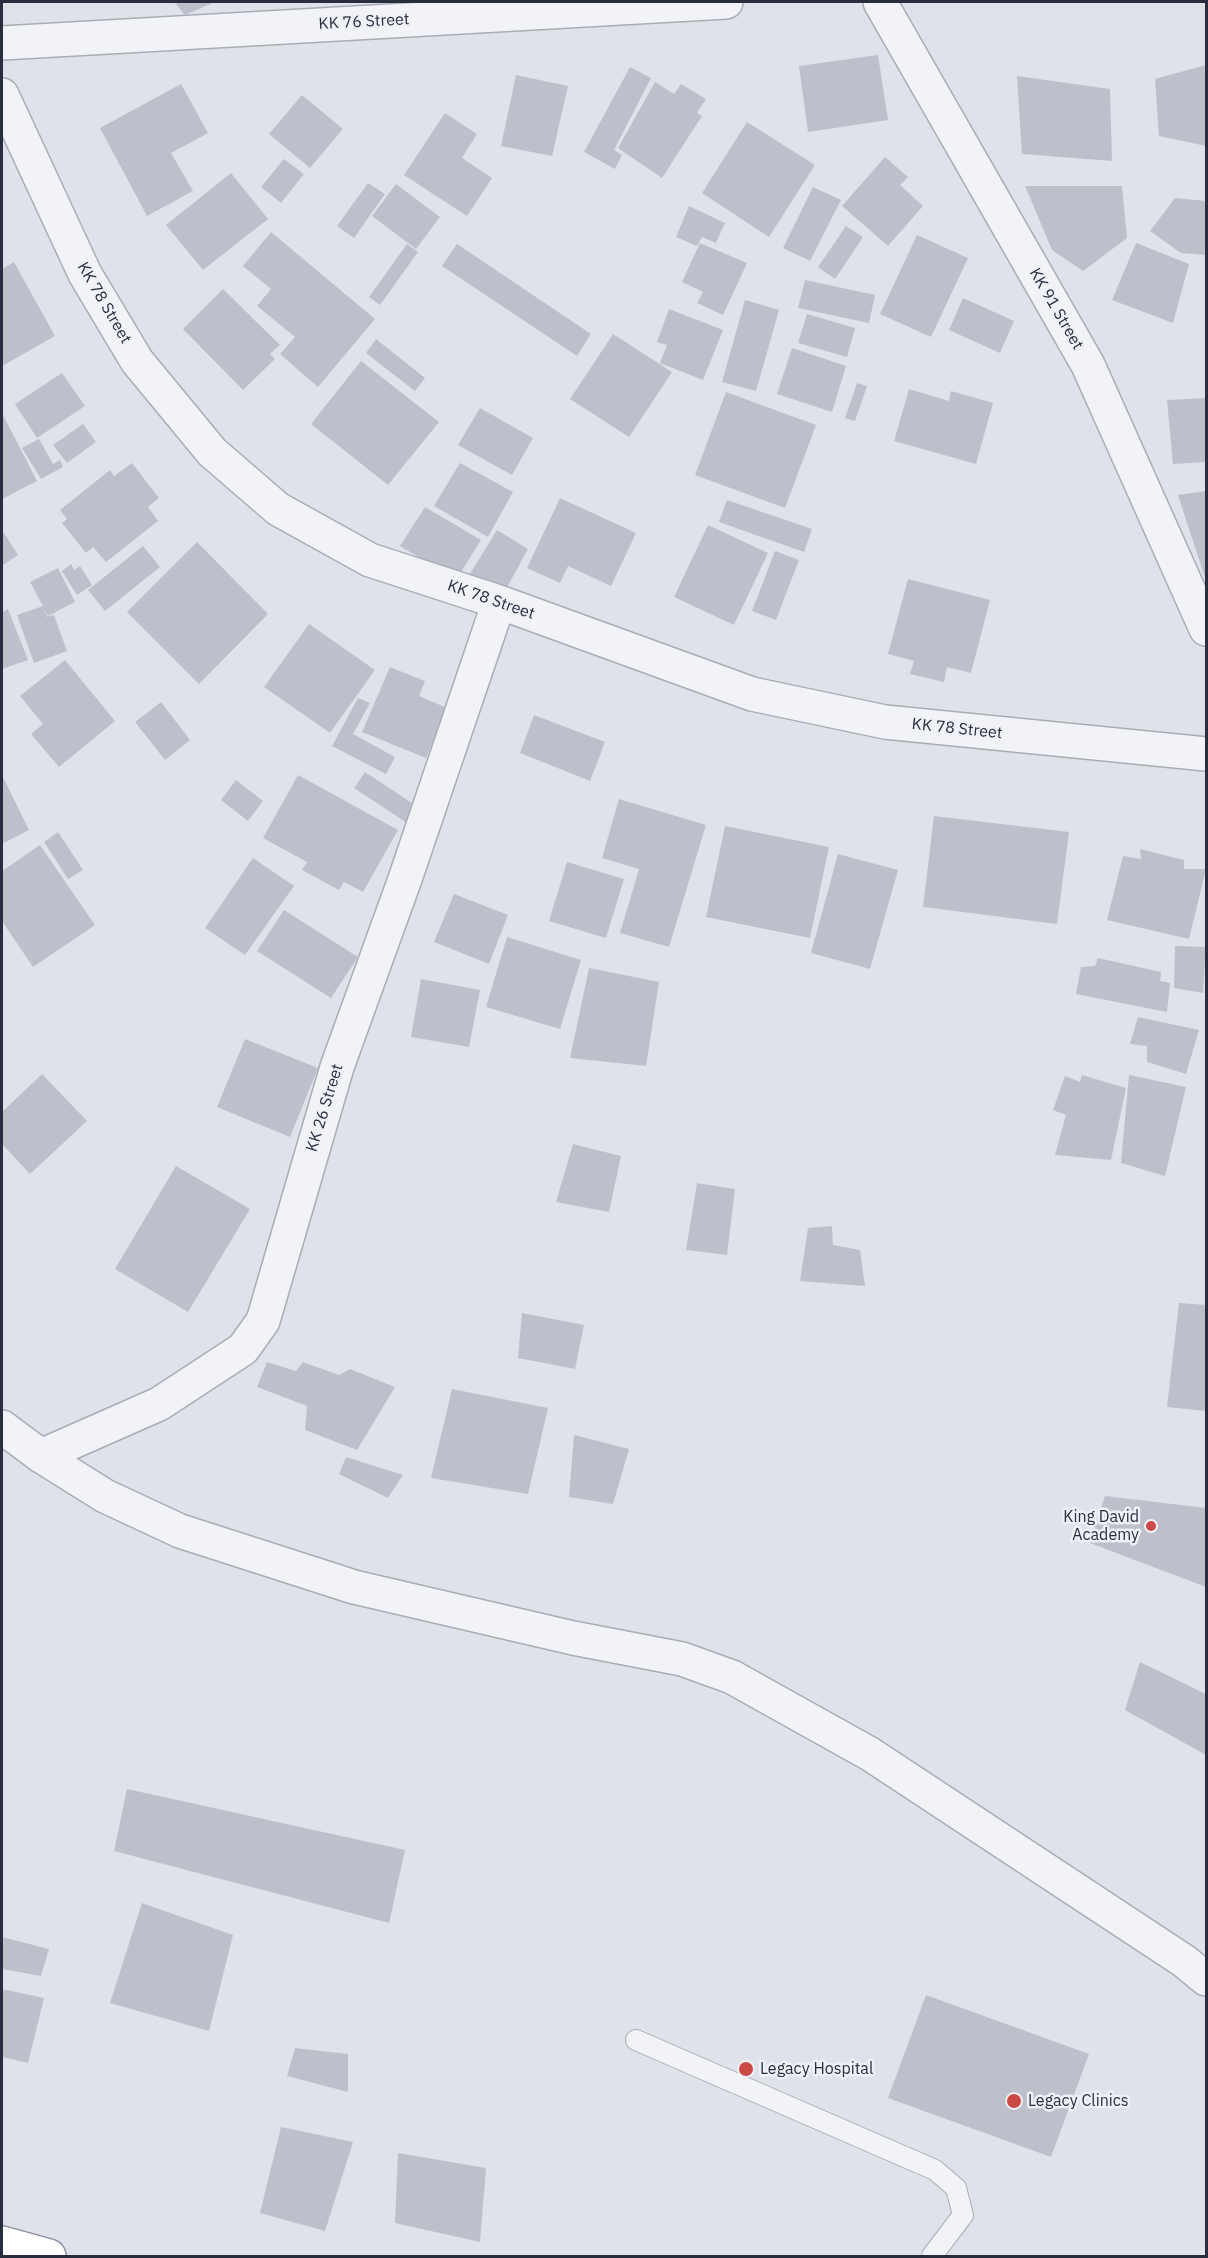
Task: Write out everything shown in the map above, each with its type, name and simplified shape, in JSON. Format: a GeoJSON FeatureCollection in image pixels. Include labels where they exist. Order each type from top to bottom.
{"type":"FeatureCollection","features":[{"type":"Feature","properties":{"kind":"highway"},"geometry":{"type":"LineString","coordinates":[[2,2243],[49,2256]]}},
{"type":"Feature","properties":{"kind":"street","name":"KK 76 Street"},"geometry":{"type":"LineString","coordinates":[[2,43],[726,2]]}},
{"type":"Feature","properties":{"kind":"street","name":"KK 91 Street"},"geometry":{"type":"LineString","coordinates":[[880,2],[1088,365],[1206,629]]}},
{"type":"Feature","properties":{"kind":"street","name":"KK 78 Street"},"geometry":{"type":"LineString","coordinates":[[3,100],[85,274],[137,361],[212,452],[278,509],[370,560],[499,602],[752,694],[885,722],[1206,754]]}},
{"type":"Feature","properties":{"kind":"street","name":"KK 26 Street"},"geometry":{"type":"LineString","coordinates":[[41,1456],[159,1404],[243,1349],[263,1321],[337,1067],[405,879],[499,602]]}},
{"type":"Feature","properties":{"kind":"street"},"geometry":{"type":"LineString","coordinates":[[2,1427],[41,1456],[105,1496],[191,1535],[354,1587],[573,1638],[682,1659],[732,1677],[870,1754],[1184,1961],[1206,1979]]}},
{"type":"Feature","properties":{"kind":"lane"},"geometry":{"type":"LineString","coordinates":[[636,2040],[935,2170],[956,2188],[963,2215],[932,2256]]}},
{"type":"Feature","properties":{"kind":"building"},"geometry":{"type":"Polygon","coordinates":[[[174,2],[215,2],[185,15],[174,2]]]}},
{"type":"Feature","properties":{"kind":"building"},"geometry":{"type":"Polygon","coordinates":[[[878,55],[888,120],[808,132],[799,66],[878,55]]]}},
{"type":"Feature","properties":{"kind":"building"},"geometry":{"type":"Polygon","coordinates":[[[1206,65],[1206,146],[1159,136],[1155,79],[1206,65]]]}},
{"type":"Feature","properties":{"kind":"building"},"geometry":{"type":"Polygon","coordinates":[[[630,67],[651,78],[614,150],[622,155],[615,169],[584,152],[630,67]]]}},
{"type":"Feature","properties":{"kind":"building"},"geometry":{"type":"Polygon","coordinates":[[[516,75],[568,86],[552,156],[501,146],[516,75]]]}},
{"type":"Feature","properties":{"kind":"building"},"geometry":{"type":"Polygon","coordinates":[[[1017,76],[1110,89],[1112,161],[1022,154],[1017,76]]]}},
{"type":"Feature","properties":{"kind":"building"},"geometry":{"type":"Polygon","coordinates":[[[655,82],[674,94],[681,84],[706,99],[697,113],[702,116],[662,178],[618,148],[655,82]]]}},
{"type":"Feature","properties":{"kind":"building"},"geometry":{"type":"Polygon","coordinates":[[[181,84],[208,133],[171,153],[193,191],[147,216],[100,128],[181,84]]]}},
{"type":"Feature","properties":{"kind":"building"},"geometry":{"type":"Polygon","coordinates":[[[302,95],[343,129],[310,168],[269,134],[302,95]]]}},
{"type":"Feature","properties":{"kind":"building"},"geometry":{"type":"Polygon","coordinates":[[[445,113],[477,134],[462,158],[492,178],[467,216],[404,175],[445,113]]]}},
{"type":"Feature","properties":{"kind":"building"},"geometry":{"type":"Polygon","coordinates":[[[747,122],[815,165],[769,237],[702,193],[747,122]]]}},
{"type":"Feature","properties":{"kind":"building"},"geometry":{"type":"Polygon","coordinates":[[[885,157],[908,177],[900,185],[923,206],[888,246],[842,206],[885,157]]]}},
{"type":"Feature","properties":{"kind":"building"},"geometry":{"type":"Polygon","coordinates":[[[284,159],[304,174],[281,203],[261,187],[284,159]]]}},
{"type":"Feature","properties":{"kind":"building"},"geometry":{"type":"Polygon","coordinates":[[[231,173],[268,219],[203,270],[166,225],[231,173]]]}},
{"type":"Feature","properties":{"kind":"building"},"geometry":{"type":"Polygon","coordinates":[[[368,183],[385,194],[354,238],[337,226],[368,183]]]}},
{"type":"Feature","properties":{"kind":"building"},"geometry":{"type":"Polygon","coordinates":[[[396,184],[440,217],[416,249],[372,216],[396,184]]]}},
{"type":"Feature","properties":{"kind":"building"},"geometry":{"type":"Polygon","coordinates":[[[1025,186],[1122,186],[1127,238],[1083,271],[1052,250],[1025,186]]]}},
{"type":"Feature","properties":{"kind":"building"},"geometry":{"type":"Polygon","coordinates":[[[813,187],[841,200],[810,261],[783,248],[813,187]]]}},
{"type":"Feature","properties":{"kind":"building"},"geometry":{"type":"Polygon","coordinates":[[[1175,198],[1206,201],[1206,255],[1181,253],[1150,231],[1175,198]]]}},
{"type":"Feature","properties":{"kind":"building"},"geometry":{"type":"Polygon","coordinates":[[[689,206],[725,223],[716,243],[702,237],[697,246],[676,237],[689,206]]]}},
{"type":"Feature","properties":{"kind":"building"},"geometry":{"type":"Polygon","coordinates":[[[846,226],[863,237],[835,279],[818,267],[846,226]]]}},
{"type":"Feature","properties":{"kind":"building"},"geometry":{"type":"Polygon","coordinates":[[[271,232],[375,319],[318,387],[280,354],[295,337],[257,306],[271,289],[243,266],[271,232]]]}},
{"type":"Feature","properties":{"kind":"building"},"geometry":{"type":"Polygon","coordinates":[[[917,235],[968,258],[931,337],[880,314],[917,235]]]}},
{"type":"Feature","properties":{"kind":"building"},"geometry":{"type":"Polygon","coordinates":[[[700,243],[747,263],[723,315],[697,303],[703,292],[682,282],[700,243]]]}},
{"type":"Feature","properties":{"kind":"building"},"geometry":{"type":"Polygon","coordinates":[[[1136,243],[1189,264],[1173,323],[1112,300],[1136,243]]]}},
{"type":"Feature","properties":{"kind":"building"},"geometry":{"type":"Polygon","coordinates":[[[407,244],[418,252],[380,305],[369,297],[407,244]]]}},
{"type":"Feature","properties":{"kind":"building"},"geometry":{"type":"Polygon","coordinates":[[[457,244],[591,334],[577,356],[442,266],[457,244]]]}},
{"type":"Feature","properties":{"kind":"building"},"geometry":{"type":"Polygon","coordinates":[[[14,262],[55,336],[2,366],[2,269],[14,262]]]}},
{"type":"Feature","properties":{"kind":"building"},"geometry":{"type":"Polygon","coordinates":[[[805,280],[875,295],[869,323],[798,308],[805,280]]]}},
{"type":"Feature","properties":{"kind":"building"},"geometry":{"type":"Polygon","coordinates":[[[223,289],[280,345],[270,354],[275,359],[243,390],[183,329],[223,289]]]}},
{"type":"Feature","properties":{"kind":"building"},"geometry":{"type":"Polygon","coordinates":[[[963,298],[1014,321],[1000,353],[949,330],[963,298]]]}},
{"type":"Feature","properties":{"kind":"building"},"geometry":{"type":"Polygon","coordinates":[[[745,300],[779,310],[756,391],[722,382],[745,300]]]}},
{"type":"Feature","properties":{"kind":"building"},"geometry":{"type":"Polygon","coordinates":[[[669,309],[723,330],[703,380],[660,363],[667,345],[657,342],[669,309]]]}},
{"type":"Feature","properties":{"kind":"building"},"geometry":{"type":"Polygon","coordinates":[[[807,314],[855,328],[847,357],[798,343],[807,314]]]}},
{"type":"Feature","properties":{"kind":"building"},"geometry":{"type":"Polygon","coordinates":[[[613,334],[672,372],[629,437],[570,399],[613,334]]]}},
{"type":"Feature","properties":{"kind":"building"},"geometry":{"type":"Polygon","coordinates":[[[376,339],[425,378],[415,391],[366,353],[376,339]]]}},
{"type":"Feature","properties":{"kind":"building"},"geometry":{"type":"Polygon","coordinates":[[[792,348],[846,366],[832,412],[777,394],[792,348]]]}},
{"type":"Feature","properties":{"kind":"building"},"geometry":{"type":"Polygon","coordinates":[[[361,361],[439,422],[388,485],[311,424],[361,361]]]}},
{"type":"Feature","properties":{"kind":"building"},"geometry":{"type":"Polygon","coordinates":[[[62,373],[85,406],[37,438],[15,404],[62,373]]]}},
{"type":"Feature","properties":{"kind":"building"},"geometry":{"type":"Polygon","coordinates":[[[857,383],[867,386],[855,421],[845,418],[857,383]]]}},
{"type":"Feature","properties":{"kind":"building"},"geometry":{"type":"Polygon","coordinates":[[[909,389],[949,401],[951,391],[993,403],[976,464],[894,441],[909,389]]]}},
{"type":"Feature","properties":{"kind":"building"},"geometry":{"type":"Polygon","coordinates":[[[726,392],[816,425],[785,508],[695,475],[726,392]]]}},
{"type":"Feature","properties":{"kind":"building"},"geometry":{"type":"Polygon","coordinates":[[[1206,398],[1206,462],[1173,464],[1167,400],[1206,398]]]}},
{"type":"Feature","properties":{"kind":"building"},"geometry":{"type":"Polygon","coordinates":[[[480,408],[533,438],[512,475],[458,445],[480,408]]]}},
{"type":"Feature","properties":{"kind":"building"},"geometry":{"type":"Polygon","coordinates":[[[2,413],[37,481],[2,499],[2,413]]]}},
{"type":"Feature","properties":{"kind":"building"},"geometry":{"type":"Polygon","coordinates":[[[83,424],[96,442],[67,463],[53,445],[83,424]]]}},
{"type":"Feature","properties":{"kind":"building"},"geometry":{"type":"Polygon","coordinates":[[[39,439],[53,464],[60,460],[63,467],[41,479],[22,448],[39,439]]]}},
{"type":"Feature","properties":{"kind":"building"},"geometry":{"type":"Polygon","coordinates":[[[132,463],[159,498],[148,507],[158,521],[106,562],[93,547],[86,553],[62,523],[67,519],[60,510],[110,470],[114,476],[132,463]]]}},
{"type":"Feature","properties":{"kind":"building"},"geometry":{"type":"Polygon","coordinates":[[[460,463],[513,492],[488,537],[434,506],[460,463]]]}},
{"type":"Feature","properties":{"kind":"building"},"geometry":{"type":"Polygon","coordinates":[[[1206,491],[1206,581],[1178,495],[1206,491]]]}},
{"type":"Feature","properties":{"kind":"building"},"geometry":{"type":"Polygon","coordinates":[[[560,498],[636,533],[611,586],[568,566],[560,583],[527,568],[560,498]]]}},
{"type":"Feature","properties":{"kind":"building"},"geometry":{"type":"Polygon","coordinates":[[[727,500],[812,529],[804,552],[719,522],[727,500]]]}},
{"type":"Feature","properties":{"kind":"building"},"geometry":{"type":"Polygon","coordinates":[[[425,507],[481,540],[456,580],[400,546],[425,507]]]}},
{"type":"Feature","properties":{"kind":"building"},"geometry":{"type":"Polygon","coordinates":[[[708,525],[768,553],[734,625],[674,597],[708,525]]]}},
{"type":"Feature","properties":{"kind":"building"},"geometry":{"type":"Polygon","coordinates":[[[2,530],[18,555],[2,566],[2,530]]]}},
{"type":"Feature","properties":{"kind":"building"},"geometry":{"type":"Polygon","coordinates":[[[497,530],[528,549],[499,602],[465,582],[497,530]]]}},
{"type":"Feature","properties":{"kind":"building"},"geometry":{"type":"Polygon","coordinates":[[[197,542],[268,614],[199,684],[127,612],[197,542]]]}},
{"type":"Feature","properties":{"kind":"building"},"geometry":{"type":"Polygon","coordinates":[[[143,546],[160,567],[105,611],[88,590],[143,546]]]}},
{"type":"Feature","properties":{"kind":"building"},"geometry":{"type":"Polygon","coordinates":[[[775,551],[799,560],[776,620],[752,611],[775,551]]]}},
{"type":"Feature","properties":{"kind":"building"},"geometry":{"type":"Polygon","coordinates":[[[71,564],[74,570],[80,566],[92,585],[77,595],[62,571],[71,564]]]}},
{"type":"Feature","properties":{"kind":"building"},"geometry":{"type":"Polygon","coordinates":[[[58,568],[75,602],[48,616],[43,607],[47,616],[45,617],[54,615],[67,651],[34,663],[17,615],[43,606],[30,582],[58,568]]]}},
{"type":"Feature","properties":{"kind":"building"},"geometry":{"type":"Polygon","coordinates":[[[908,579],[990,600],[971,673],[947,667],[944,682],[910,674],[914,661],[888,654],[908,579]]]}},
{"type":"Feature","properties":{"kind":"building"},"geometry":{"type":"Polygon","coordinates":[[[8,609],[28,660],[2,669],[2,612],[8,609]]]}},
{"type":"Feature","properties":{"kind":"building"},"geometry":{"type":"Polygon","coordinates":[[[309,624],[375,670],[330,733],[264,687],[309,624]]]}},
{"type":"Feature","properties":{"kind":"building"},"geometry":{"type":"Polygon","coordinates":[[[65,660],[115,721],[59,767],[31,734],[43,724],[20,696],[65,660]]]}},
{"type":"Feature","properties":{"kind":"building"},"geometry":{"type":"Polygon","coordinates":[[[390,667],[425,681],[419,696],[447,708],[426,758],[362,732],[390,667]]]}},
{"type":"Feature","properties":{"kind":"building"},"geometry":{"type":"Polygon","coordinates":[[[358,698],[370,703],[353,734],[395,757],[386,774],[332,746],[358,698]]]}},
{"type":"Feature","properties":{"kind":"building"},"geometry":{"type":"Polygon","coordinates":[[[161,702],[190,740],[165,760],[135,722],[161,702]]]}},
{"type":"Feature","properties":{"kind":"building"},"geometry":{"type":"Polygon","coordinates":[[[534,715],[605,742],[590,781],[520,753],[534,715]]]}},
{"type":"Feature","properties":{"kind":"building"},"geometry":{"type":"Polygon","coordinates":[[[365,772],[421,809],[410,825],[354,788],[365,772]]]}},
{"type":"Feature","properties":{"kind":"building"},"geometry":{"type":"Polygon","coordinates":[[[2,775],[29,830],[2,844],[2,775]]]}},
{"type":"Feature","properties":{"kind":"building"},"geometry":{"type":"Polygon","coordinates":[[[298,775],[398,830],[363,892],[344,882],[339,890],[302,870],[307,862],[263,838],[298,775]]]}},
{"type":"Feature","properties":{"kind":"building"},"geometry":{"type":"Polygon","coordinates":[[[236,780],[263,801],[248,821],[221,800],[236,780]]]}},
{"type":"Feature","properties":{"kind":"building"},"geometry":{"type":"Polygon","coordinates":[[[619,799],[706,825],[669,947],[620,933],[639,869],[602,858],[619,799]]]}},
{"type":"Feature","properties":{"kind":"building"},"geometry":{"type":"Polygon","coordinates":[[[934,816],[1069,832],[1057,924],[923,907],[934,816]]]}},
{"type":"Feature","properties":{"kind":"building"},"geometry":{"type":"Polygon","coordinates":[[[725,826],[829,847],[810,938],[706,917],[725,826]]]}},
{"type":"Feature","properties":{"kind":"building"},"geometry":{"type":"Polygon","coordinates":[[[58,832],[83,870],[68,879],[44,842],[58,832]]]}},
{"type":"Feature","properties":{"kind":"building"},"geometry":{"type":"Polygon","coordinates":[[[40,845],[95,925],[33,967],[2,921],[2,871],[40,845]]]}},
{"type":"Feature","properties":{"kind":"building"},"geometry":{"type":"Polygon","coordinates":[[[1140,849],[1184,860],[1184,869],[1206,869],[1189,939],[1107,920],[1123,856],[1141,859],[1140,849]]]}},
{"type":"Feature","properties":{"kind":"building"},"geometry":{"type":"Polygon","coordinates":[[[838,854],[898,870],[870,969],[811,953],[838,854]]]}},
{"type":"Feature","properties":{"kind":"building"},"geometry":{"type":"Polygon","coordinates":[[[253,858],[294,886],[245,955],[205,928],[253,858]]]}},
{"type":"Feature","properties":{"kind":"building"},"geometry":{"type":"Polygon","coordinates":[[[567,862],[624,879],[606,938],[549,921],[567,862]]]}},
{"type":"Feature","properties":{"kind":"building"},"geometry":{"type":"Polygon","coordinates":[[[454,894],[508,915],[489,964],[434,942],[454,894]]]}},
{"type":"Feature","properties":{"kind":"building"},"geometry":{"type":"Polygon","coordinates":[[[284,910],[358,957],[331,998],[257,951],[284,910]]]}},
{"type":"Feature","properties":{"kind":"building"},"geometry":{"type":"Polygon","coordinates":[[[507,937],[581,960],[560,1029],[486,1007],[507,937]]]}},
{"type":"Feature","properties":{"kind":"building"},"geometry":{"type":"Polygon","coordinates":[[[1175,946],[1206,947],[1203,993],[1174,988],[1175,946]]]}},
{"type":"Feature","properties":{"kind":"building"},"geometry":{"type":"Polygon","coordinates":[[[1098,958],[1161,972],[1160,981],[1170,983],[1167,1012],[1076,994],[1081,967],[1095,966],[1098,958]]]}},
{"type":"Feature","properties":{"kind":"building"},"geometry":{"type":"Polygon","coordinates":[[[589,968],[659,982],[646,1066],[570,1058],[589,968]]]}},
{"type":"Feature","properties":{"kind":"building"},"geometry":{"type":"Polygon","coordinates":[[[421,979],[480,990],[469,1047],[411,1037],[421,979]]]}},
{"type":"Feature","properties":{"kind":"building"},"geometry":{"type":"Polygon","coordinates":[[[1138,1017],[1199,1030],[1186,1074],[1147,1062],[1147,1046],[1130,1044],[1138,1017]]]}},
{"type":"Feature","properties":{"kind":"building"},"geometry":{"type":"Polygon","coordinates":[[[245,1039],[318,1068],[290,1137],[217,1107],[245,1039]]]}},
{"type":"Feature","properties":{"kind":"building"},"geometry":{"type":"Polygon","coordinates":[[[42,1074],[87,1121],[30,1174],[2,1144],[2,1112],[42,1074]]]}},
{"type":"Feature","properties":{"kind":"building"},"geometry":{"type":"Polygon","coordinates":[[[1082,1075],[1126,1088],[1111,1160],[1055,1155],[1066,1115],[1053,1110],[1065,1076],[1080,1082],[1082,1075]]]}},
{"type":"Feature","properties":{"kind":"building"},"geometry":{"type":"Polygon","coordinates":[[[1129,1075],[1186,1087],[1165,1176],[1121,1163],[1129,1075]]]}},
{"type":"Feature","properties":{"kind":"building"},"geometry":{"type":"Polygon","coordinates":[[[573,1144],[621,1156],[609,1212],[556,1202],[573,1144]]]}},
{"type":"Feature","properties":{"kind":"building"},"geometry":{"type":"Polygon","coordinates":[[[176,1166],[250,1209],[188,1312],[115,1269],[176,1166]]]}},
{"type":"Feature","properties":{"kind":"building"},"geometry":{"type":"Polygon","coordinates":[[[697,1183],[735,1189],[727,1255],[686,1250],[697,1183]]]}},
{"type":"Feature","properties":{"kind":"building"},"geometry":{"type":"Polygon","coordinates":[[[832,1226],[833,1245],[860,1250],[865,1286],[800,1281],[808,1228],[832,1226]]]}},
{"type":"Feature","properties":{"kind":"building"},"geometry":{"type":"Polygon","coordinates":[[[1179,1303],[1206,1305],[1206,1411],[1167,1407],[1179,1303]]]}},
{"type":"Feature","properties":{"kind":"building"},"geometry":{"type":"Polygon","coordinates":[[[522,1313],[584,1325],[575,1369],[518,1358],[522,1313]]]}},
{"type":"Feature","properties":{"kind":"building"},"geometry":{"type":"Polygon","coordinates":[[[267,1362],[296,1371],[303,1362],[339,1375],[350,1369],[395,1387],[357,1450],[305,1430],[307,1406],[257,1387],[267,1362]]]}},
{"type":"Feature","properties":{"kind":"building"},"geometry":{"type":"Polygon","coordinates":[[[452,1389],[548,1408],[528,1494],[431,1478],[452,1389]]]}},
{"type":"Feature","properties":{"kind":"building"},"geometry":{"type":"Polygon","coordinates":[[[574,1435],[629,1449],[613,1504],[569,1497],[574,1435]]]}},
{"type":"Feature","properties":{"kind":"building"},"geometry":{"type":"Polygon","coordinates":[[[346,1457],[403,1475],[388,1498],[339,1474],[346,1457]]]}},
{"type":"Feature","properties":{"kind":"building","name":"King David Academy"},"geometry":{"type":"Polygon","coordinates":[[[1105,1496],[1206,1508],[1206,1587],[1090,1543],[1105,1496]]]}},
{"type":"Feature","properties":{"kind":"building"},"geometry":{"type":"Polygon","coordinates":[[[1140,1662],[1206,1694],[1206,1755],[1125,1710],[1140,1662]]]}},
{"type":"Feature","properties":{"kind":"building"},"geometry":{"type":"Polygon","coordinates":[[[127,1789],[405,1850],[389,1923],[114,1851],[127,1789]]]}},
{"type":"Feature","properties":{"kind":"building"},"geometry":{"type":"Polygon","coordinates":[[[142,1903],[233,1935],[209,2031],[110,2003],[142,1903]]]}},
{"type":"Feature","properties":{"kind":"building"},"geometry":{"type":"Polygon","coordinates":[[[2,1937],[49,1949],[41,1976],[2,1969],[2,1937]]]}},
{"type":"Feature","properties":{"kind":"building"},"geometry":{"type":"Polygon","coordinates":[[[2,1989],[44,1998],[28,2063],[2,2057],[2,1989]]]}},
{"type":"Feature","properties":{"kind":"building","name":"Legacy Clinics"},"geometry":{"type":"Polygon","coordinates":[[[926,1995],[1089,2054],[1051,2157],[888,2098],[926,1995]]]}},
{"type":"Feature","properties":{"kind":"building"},"geometry":{"type":"Polygon","coordinates":[[[295,2048],[348,2054],[348,2092],[287,2076],[295,2048]]]}},
{"type":"Feature","properties":{"kind":"building"},"geometry":{"type":"Polygon","coordinates":[[[281,2127],[353,2142],[325,2231],[260,2213],[281,2127]]]}},
{"type":"Feature","properties":{"kind":"building"},"geometry":{"type":"Polygon","coordinates":[[[398,2153],[486,2168],[480,2242],[395,2223],[398,2153]]]}},
{"type":"Feature","properties":{"kind":"place","name":"King David Academy"},"geometry":{"type":"Point","coordinates":[1151,1526]}},
{"type":"Feature","properties":{"kind":"place","name":"Legacy Hospital"},"geometry":{"type":"Point","coordinates":[746,2069]}},
{"type":"Feature","properties":{"kind":"place","name":"Legacy Clinics"},"geometry":{"type":"Point","coordinates":[1014,2101]}}]}
